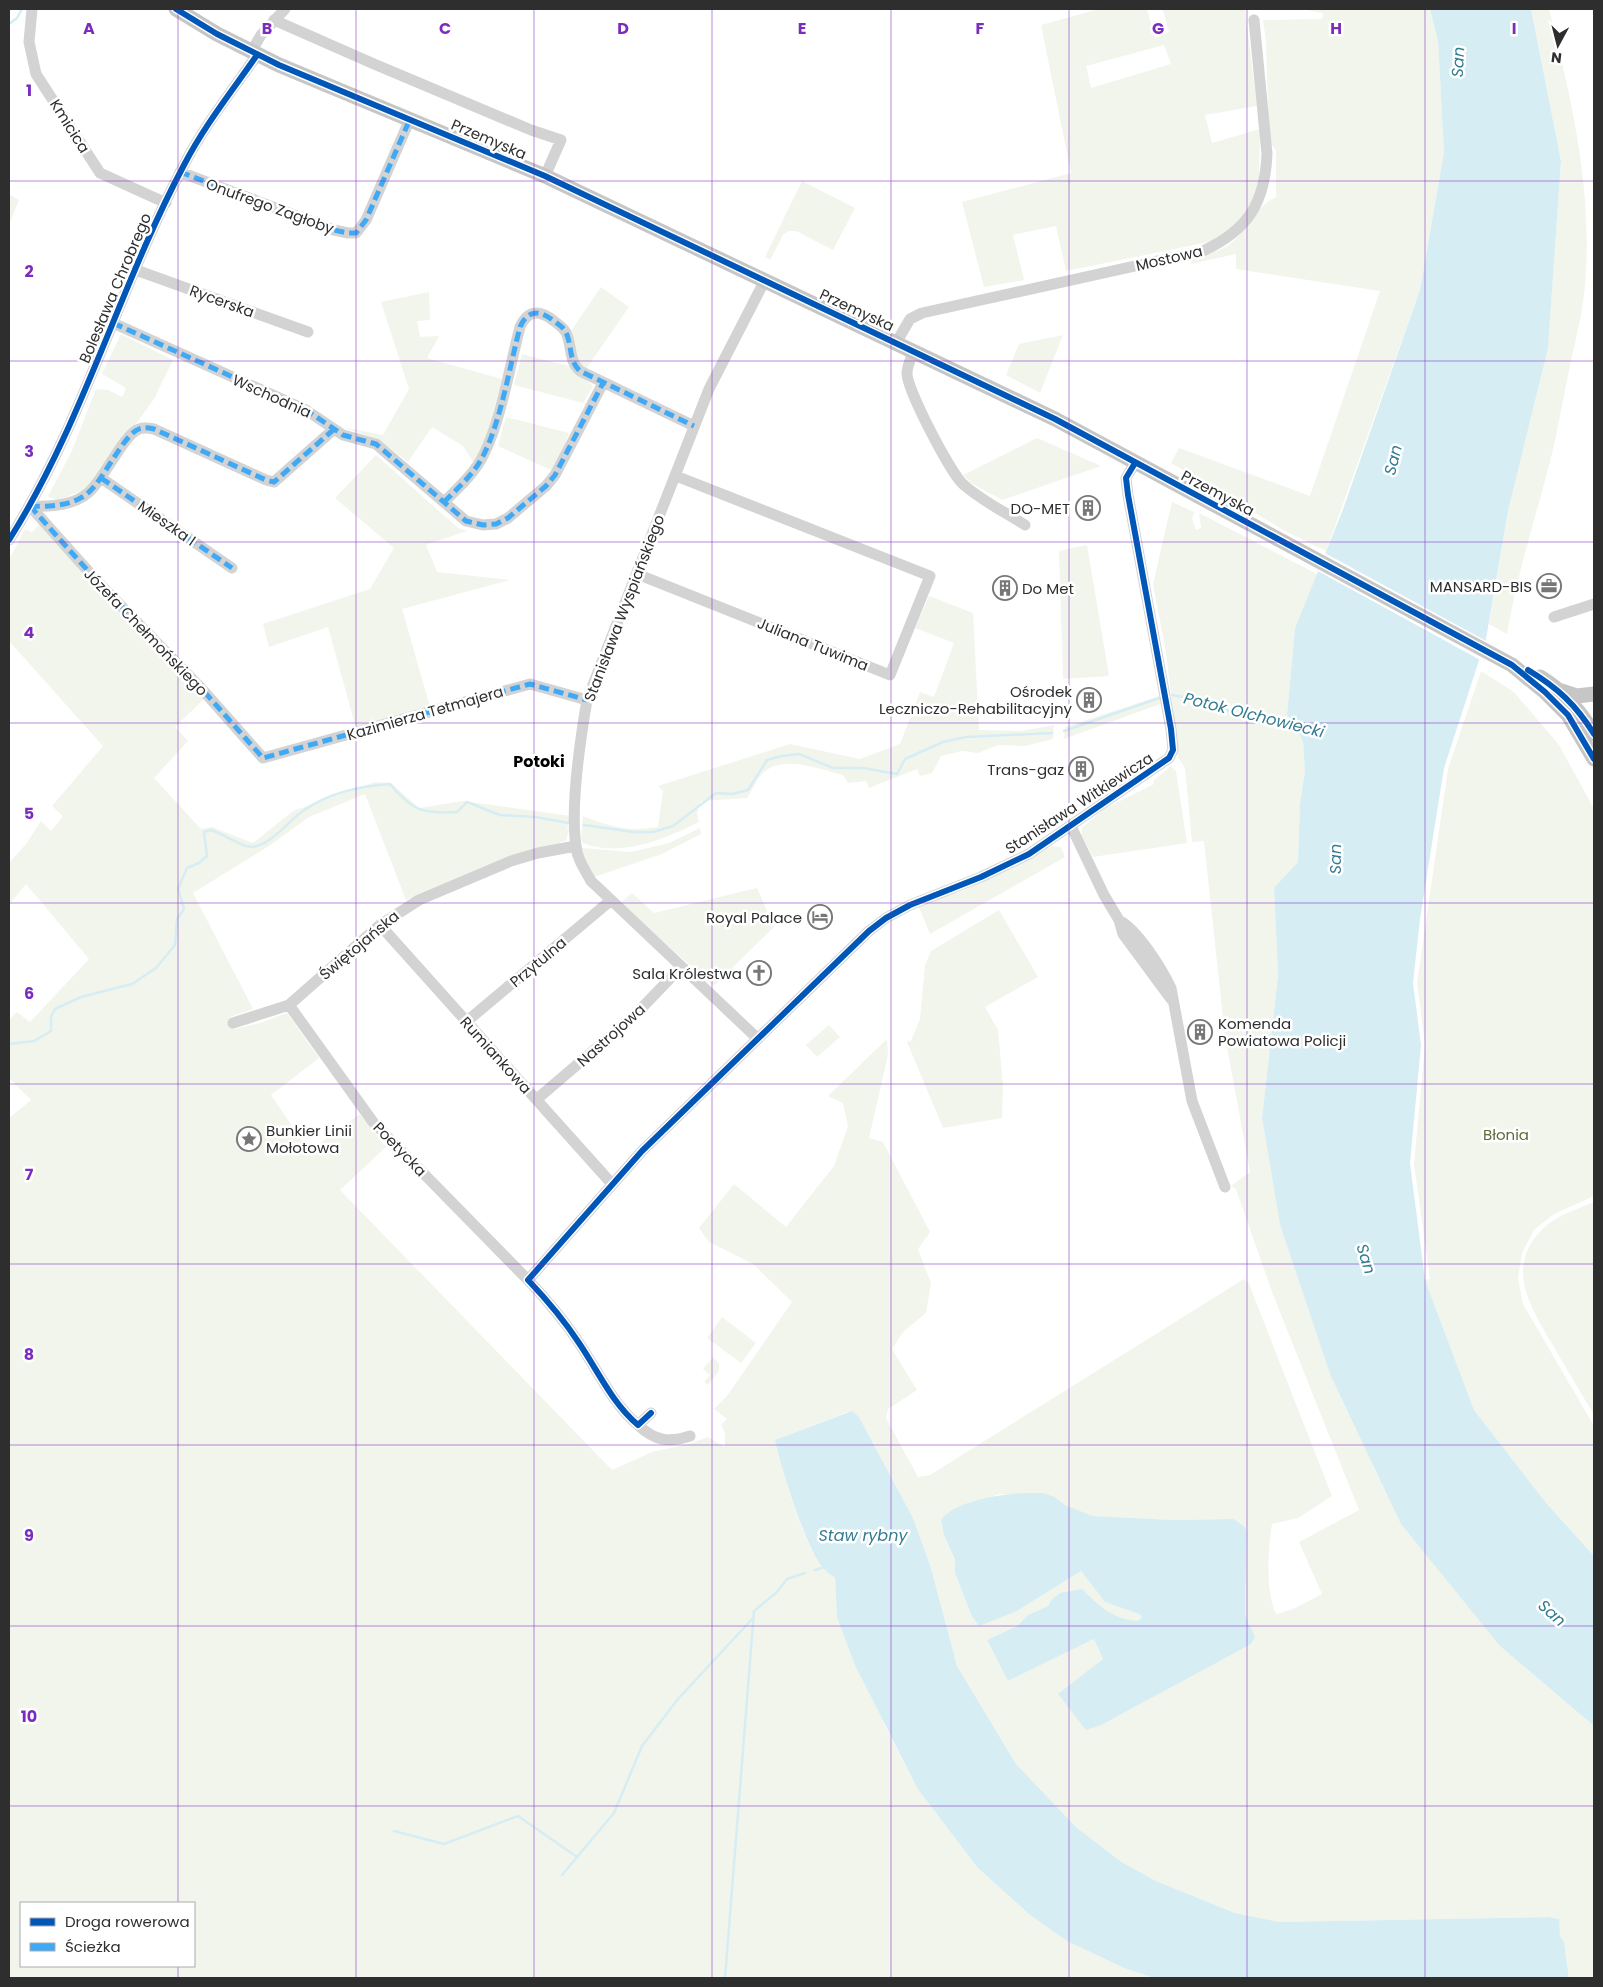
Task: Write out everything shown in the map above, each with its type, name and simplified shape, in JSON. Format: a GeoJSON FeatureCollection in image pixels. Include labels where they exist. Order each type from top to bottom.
{"type":"FeatureCollection","features":[{"type":"Feature","properties":{"kind":"main road","name":"Przemyska"},"geometry":{"type":"LineString","coordinates":[[176,9],[254,53],[545,176],[1055,419],[1508,662],[1528,670],[1560,690],[1593,725]]}},
{"type":"Feature","properties":{"kind":"main road","name":"Przemyska"},"geometry":{"type":"LineString","coordinates":[[1508,662],[1546,692],[1568,715],[1592,754]]}},
{"type":"Feature","properties":{"kind":"main road"},"geometry":{"type":"LineString","coordinates":[[1560,690],[1577,696],[1594,694]]}},
{"type":"Feature","properties":{"kind":"main road"},"geometry":{"type":"LineString","coordinates":[[1568,715],[1593,725],[1586,736],[1592,754]]}},
{"type":"Feature","properties":{"kind":"street","name":"Kmicica"},"geometry":{"type":"LineString","coordinates":[[32,9],[28,42],[36,74],[100,173],[166,203]]}},
{"type":"Feature","properties":{"kind":"street"},"geometry":{"type":"LineString","coordinates":[[254,53],[274,20],[285,9]]}},
{"type":"Feature","properties":{"kind":"street"},"geometry":{"type":"LineString","coordinates":[[274,20],[530,130],[561,140],[545,176]]}},
{"type":"Feature","properties":{"kind":"street","name":"Mostowa"},"geometry":{"type":"LineString","coordinates":[[896,343],[910,318],[922,313],[1203,250],[1223,241],[1241,227],[1259,202],[1266,173],[1267,154],[1254,20]]}},
{"type":"Feature","properties":{"kind":"street","name":"Bolesława Chrobrego"},"geometry":{"type":"LineString","coordinates":[[9,540],[30,506],[61,446],[180,172],[254,53]]}},
{"type":"Feature","properties":{"kind":"street","name":"Onufrego Zagłoby"},"geometry":{"type":"LineString","coordinates":[[180,172],[334,230],[356,232],[366,220],[410,119]]}},
{"type":"Feature","properties":{"kind":"street","name":"Rycerska"},"geometry":{"type":"LineString","coordinates":[[136,270],[308,332]]}},
{"type":"Feature","properties":{"kind":"street","name":"Stanisława Wyspiańskiego"},"geometry":{"type":"LineString","coordinates":[[757,1038],[591,881],[582,866],[576,846],[581,734],[587,700],[709,389],[764,280]]}},
{"type":"Feature","properties":{"kind":"street"},"geometry":{"type":"LineString","coordinates":[[444,502],[476,468],[484,455],[492,436],[520,327],[526,316],[534,312],[544,312],[564,328],[568,335],[573,365],[603,384],[694,426]]}},
{"type":"Feature","properties":{"kind":"street","name":"Wschodnia"},"geometry":{"type":"LineString","coordinates":[[113,323],[306,410],[317,416],[333,430],[376,444],[466,520],[483,525],[496,524],[508,518],[555,475],[603,384]]}},
{"type":"Feature","properties":{"kind":"street"},"geometry":{"type":"LineString","coordinates":[[914,351],[907,374],[910,384],[956,477],[972,491],[1025,525]]}},
{"type":"Feature","properties":{"kind":"street"},"geometry":{"type":"LineString","coordinates":[[30,506],[49,507],[66,504],[88,494],[102,478],[131,434],[143,427],[154,429],[274,482],[333,430]]}},
{"type":"Feature","properties":{"kind":"street","name":"Stanisława Witkiewicza"},"geometry":{"type":"LineString","coordinates":[[757,1038],[856,943],[886,918],[910,905],[1004,867],[1071,826],[1083,815],[1165,761],[1173,750],[1155,634],[1128,495],[1126,478],[1135,463]]}},
{"type":"Feature","properties":{"kind":"street","name":"Juliana Tuwima"},"geometry":{"type":"LineString","coordinates":[[637,574],[890,675],[930,576],[676,476]]}},
{"type":"Feature","properties":{"kind":"street","name":"Mieszka I"},"geometry":{"type":"LineString","coordinates":[[102,478],[232,568]]}},
{"type":"Feature","properties":{"kind":"street","name":"Józefa Chełmońskiego"},"geometry":{"type":"LineString","coordinates":[[30,506],[98,582],[201,688],[263,758]]}},
{"type":"Feature","properties":{"kind":"street"},"geometry":{"type":"LineString","coordinates":[[1554,617],[1594,604]]}},
{"type":"Feature","properties":{"kind":"street","name":"Kazimierza Tetmajera"},"geometry":{"type":"LineString","coordinates":[[263,758],[530,684],[587,700]]}},
{"type":"Feature","properties":{"kind":"street","name":"Stanisława Witkiewicza"},"geometry":{"type":"LineString","coordinates":[[1071,826],[1104,895],[1120,920],[1123,934],[1174,1004],[1192,1101],[1225,1187]]}},
{"type":"Feature","properties":{"kind":"street","name":"Świętojańska"},"geometry":{"type":"LineString","coordinates":[[233,1023],[289,1005],[380,925],[419,900],[467,878],[538,853],[576,846]]}},
{"type":"Feature","properties":{"kind":"street","name":"Przytulna"},"geometry":{"type":"LineString","coordinates":[[466,1022],[610,901]]}},
{"type":"Feature","properties":{"kind":"street","name":"Rumiankowa"},"geometry":{"type":"LineString","coordinates":[[380,925],[612,1184]]}},
{"type":"Feature","properties":{"kind":"street","name":"Nastrojowa"},"geometry":{"type":"LineString","coordinates":[[537,1100],[634,1016],[681,967]]}},
{"type":"Feature","properties":{"kind":"street","name":"Poetycka"},"geometry":{"type":"LineString","coordinates":[[289,1005],[373,1122],[528,1280]]}},
{"type":"Feature","properties":{"kind":"street"},"geometry":{"type":"LineString","coordinates":[[690,1436],[671,1441],[661,1440],[647,1433],[638,1425],[617,1404],[565,1322],[528,1280],[612,1184],[757,1038]]}},
{"type":"Feature","properties":{"kind":"street"},"geometry":{"type":"LineString","coordinates":[[638,1425],[651,1413]]}},
{"type":"Feature","properties":{"kind":"green space"},"geometry":{"type":"Polygon","coordinates":[[[1099,9],[1147,9],[1155,38],[1169,32],[1163,10],[1245,9],[1257,106],[1205,115],[1212,143],[1260,129],[1259,179],[1255,201],[1233,230],[1209,242],[1066,271],[1056,226],[1013,235],[1024,280],[984,287],[962,202],[1071,173],[1041,25],[1099,9]],[[1164,45],[1086,66],[1091,88],[1171,64],[1164,45]]]}},
{"type":"Feature","properties":{"kind":"green space"},"geometry":{"type":"Polygon","coordinates":[[[1257,9],[1430,9],[1438,40],[1444,152],[1420,290],[1326,551],[1285,531],[1171,463],[1179,448],[1310,496],[1380,291],[1236,269],[1236,254],[1191,264],[1192,260],[1221,250],[1229,245],[1257,212],[1276,197],[1276,150],[1269,142],[1266,41],[1263,20],[1322,19],[1323,13],[1307,10],[1257,9]]]}},
{"type":"Feature","properties":{"kind":"green space"},"geometry":{"type":"Polygon","coordinates":[[[1531,9],[1549,9],[1574,118],[1580,154],[1587,228],[1586,266],[1582,311],[1556,438],[1521,569],[1507,634],[1489,624],[1508,511],[1548,347],[1561,161],[1531,9]]]}},
{"type":"Feature","properties":{"kind":"green space"},"geometry":{"type":"Polygon","coordinates":[[[802,181],[855,208],[833,250],[796,231],[788,231],[783,235],[770,260],[765,257],[802,181]]]}},
{"type":"Feature","properties":{"kind":"green space"},"geometry":{"type":"Polygon","coordinates":[[[9,194],[19,200],[9,225],[9,194]]]}},
{"type":"Feature","properties":{"kind":"green space"},"geometry":{"type":"Polygon","coordinates":[[[601,287],[629,307],[586,369],[579,365],[571,331],[601,287]]]}},
{"type":"Feature","properties":{"kind":"green space"},"geometry":{"type":"Polygon","coordinates":[[[429,292],[430,320],[417,321],[420,337],[439,336],[427,358],[502,379],[483,449],[473,462],[463,446],[432,427],[408,462],[378,439],[341,427],[383,435],[409,389],[381,302],[429,292]]]}},
{"type":"Feature","properties":{"kind":"green space"},"geometry":{"type":"Polygon","coordinates":[[[121,334],[173,360],[154,399],[90,487],[57,501],[48,496],[71,453],[96,389],[108,390],[122,397],[126,388],[102,374],[121,334]]]}},
{"type":"Feature","properties":{"kind":"green space"},"geometry":{"type":"Polygon","coordinates":[[[1063,335],[1040,393],[1006,375],[1019,344],[1063,335]]]}},
{"type":"Feature","properties":{"kind":"green space"},"geometry":{"type":"Polygon","coordinates":[[[522,354],[569,366],[593,386],[583,403],[514,385],[522,354]]]}},
{"type":"Feature","properties":{"kind":"green space"},"geometry":{"type":"Polygon","coordinates":[[[506,417],[569,433],[562,452],[551,470],[498,446],[506,417]]]}},
{"type":"Feature","properties":{"kind":"green space"},"geometry":{"type":"Polygon","coordinates":[[[1037,438],[1101,466],[1002,500],[971,483],[963,475],[1037,438]]]}},
{"type":"Feature","properties":{"kind":"green space"},"geometry":{"type":"Polygon","coordinates":[[[376,455],[458,528],[467,531],[426,545],[437,572],[510,580],[402,609],[430,707],[356,728],[328,627],[269,647],[263,624],[370,589],[394,548],[335,498],[376,455]]]}},
{"type":"Feature","properties":{"kind":"green space"},"geometry":{"type":"Polygon","coordinates":[[[1172,502],[1194,512],[1192,519],[1196,530],[1201,528],[1199,513],[1317,574],[1295,628],[1287,714],[1303,740],[1305,771],[1300,803],[1298,862],[1274,889],[1278,975],[1262,1118],[1280,1225],[1330,1374],[1500,1646],[1594,1726],[1594,1978],[1569,1978],[1564,1942],[1560,1936],[1558,1919],[1549,1917],[1279,1922],[1235,1913],[1156,1881],[1120,1861],[1076,1827],[1016,1764],[957,1666],[931,1568],[913,1518],[859,1417],[848,1412],[775,1440],[782,1469],[809,1544],[816,1559],[835,1578],[837,1617],[886,1728],[917,1788],[977,1867],[1030,1915],[1067,1941],[1124,1968],[1154,1978],[9,1978],[9,1118],[31,1100],[9,1078],[9,1020],[17,1012],[30,1022],[89,959],[26,884],[9,905],[9,863],[26,844],[41,821],[51,831],[63,816],[52,806],[103,746],[9,641],[9,560],[25,529],[32,532],[41,523],[100,592],[204,699],[175,727],[188,741],[154,778],[201,829],[212,827],[253,843],[293,811],[375,782],[391,783],[419,808],[463,801],[571,816],[567,828],[569,829],[566,841],[560,842],[560,845],[488,865],[406,900],[365,794],[309,817],[269,846],[193,893],[253,1009],[230,1017],[235,1029],[260,1023],[287,1013],[319,1058],[271,1095],[309,1151],[360,1114],[386,1147],[340,1190],[612,1470],[652,1452],[689,1444],[708,1437],[725,1447],[725,1433],[721,1425],[727,1419],[714,1409],[727,1396],[792,1302],[753,1264],[709,1242],[699,1228],[734,1184],[786,1227],[834,1166],[848,1126],[843,1103],[828,1096],[887,1039],[888,1055],[869,1138],[883,1142],[930,1232],[918,1249],[931,1283],[926,1313],[903,1332],[892,1349],[917,1390],[888,1409],[886,1418],[918,1477],[930,1475],[1244,1279],[1249,1284],[1332,1496],[1298,1518],[1272,1524],[1269,1545],[1269,1582],[1270,1594],[1276,1614],[1293,1609],[1322,1594],[1299,1542],[1359,1510],[1272,1292],[1236,1189],[1231,1186],[1250,1172],[1225,1036],[1204,841],[1192,842],[1185,768],[1178,757],[1166,652],[1153,584],[1172,502]],[[999,1494],[947,1513],[955,1559],[955,1573],[971,1614],[1017,1611],[1081,1571],[1105,1602],[1139,1614],[1142,1617],[1138,1621],[1118,1617],[1101,1608],[1091,1598],[1052,1599],[1048,1606],[1028,1615],[1017,1626],[987,1640],[1008,1681],[1094,1639],[1103,1659],[1244,1648],[1255,1639],[1245,1613],[1247,1532],[1245,1527],[1234,1519],[1173,1520],[1093,1516],[1065,1505],[1055,1497],[999,1494]]]}},
{"type":"Feature","properties":{"kind":"green space"},"geometry":{"type":"Polygon","coordinates":[[[1087,545],[1109,676],[1063,679],[1059,551],[1087,545]]]}},
{"type":"Feature","properties":{"kind":"green space"},"geometry":{"type":"Polygon","coordinates":[[[929,596],[973,613],[979,730],[1021,731],[1054,725],[1053,739],[1025,746],[998,745],[978,753],[962,751],[941,756],[932,773],[920,776],[917,769],[869,788],[866,781],[848,783],[843,775],[803,765],[782,764],[764,772],[747,798],[701,801],[697,813],[699,822],[672,835],[628,847],[598,847],[583,843],[581,840],[583,816],[620,828],[658,827],[663,791],[658,786],[790,744],[860,759],[900,744],[920,692],[934,697],[954,643],[915,628],[929,596]]]}},
{"type":"Feature","properties":{"kind":"green space","name":"Błonia"},"geometry":{"type":"Polygon","coordinates":[[[1481,671],[1514,692],[1559,745],[1594,809],[1594,1196],[1554,1214],[1534,1230],[1522,1253],[1518,1278],[1523,1304],[1594,1426],[1594,1556],[1547,1504],[1474,1410],[1425,1280],[1430,1279],[1414,1164],[1425,1045],[1417,983],[1448,769],[1481,671]]]}},
{"type":"Feature","properties":{"kind":"green space"},"geometry":{"type":"Polygon","coordinates":[[[1160,696],[1163,703],[1064,739],[1065,727],[1160,696]]]}},
{"type":"Feature","properties":{"kind":"green space"},"geometry":{"type":"Polygon","coordinates":[[[1171,766],[1176,771],[1187,843],[1093,857],[1082,836],[1082,828],[1104,809],[1154,784],[1153,781],[1171,766]]]}},
{"type":"Feature","properties":{"kind":"green space"},"geometry":{"type":"Polygon","coordinates":[[[700,828],[701,834],[662,854],[594,877],[581,848],[631,852],[669,843],[700,828]]]}},
{"type":"Feature","properties":{"kind":"green space"},"geometry":{"type":"Polygon","coordinates":[[[1052,846],[1061,847],[1065,857],[930,934],[918,905],[963,891],[1052,846]]]}},
{"type":"Feature","properties":{"kind":"green space"},"geometry":{"type":"Polygon","coordinates":[[[757,888],[774,927],[716,984],[712,985],[620,903],[632,893],[654,913],[757,888]]]}},
{"type":"Feature","properties":{"kind":"green space"},"geometry":{"type":"Polygon","coordinates":[[[999,910],[1038,977],[985,1007],[998,1030],[1003,1086],[1002,1118],[943,1128],[907,1042],[911,1041],[920,1019],[925,965],[931,951],[999,910]]]}},
{"type":"Feature","properties":{"kind":"green space"},"geometry":{"type":"Polygon","coordinates":[[[829,1025],[840,1037],[817,1057],[806,1045],[829,1025]]]}},
{"type":"Feature","properties":{"kind":"green space"},"geometry":{"type":"Polygon","coordinates":[[[1594,1202],[1594,1415],[1530,1303],[1525,1288],[1523,1272],[1525,1256],[1533,1241],[1546,1226],[1563,1215],[1594,1202]]]}},
{"type":"Feature","properties":{"kind":"green space"},"geometry":{"type":"Polygon","coordinates":[[[722,1317],[756,1343],[741,1363],[707,1338],[722,1317]]]}},
{"type":"Feature","properties":{"kind":"green space"},"geometry":{"type":"Polygon","coordinates":[[[713,1357],[719,1363],[719,1371],[708,1385],[704,1382],[710,1375],[703,1369],[713,1357]]]}},
{"type":"Feature","properties":{"kind":"water","name":"San"},"geometry":{"type":"Polygon","coordinates":[[[1430,9],[1531,9],[1561,161],[1548,348],[1508,511],[1486,639],[1444,768],[1420,919],[1413,983],[1421,1045],[1410,1163],[1425,1280],[1474,1410],[1547,1504],[1594,1556],[1594,1726],[1500,1646],[1401,1524],[1330,1374],[1280,1225],[1262,1118],[1278,975],[1274,888],[1298,862],[1300,803],[1305,771],[1303,741],[1287,714],[1295,628],[1342,512],[1420,290],[1444,152],[1438,41],[1430,9]]]}},
{"type":"Feature","properties":{"kind":"water","name":"Staw rybny"},"geometry":{"type":"Polygon","coordinates":[[[852,1411],[859,1417],[913,1518],[931,1568],[957,1666],[1016,1764],[1076,1827],[1120,1861],[1156,1881],[1235,1913],[1279,1922],[1549,1917],[1559,1919],[1560,1936],[1564,1942],[1569,1978],[1154,1978],[1124,1968],[1067,1941],[1030,1915],[977,1867],[917,1788],[855,1665],[837,1617],[835,1578],[824,1569],[817,1559],[802,1527],[782,1469],[775,1440],[852,1411]]]}},
{"type":"Feature","properties":{"kind":"water","name":"Staw rybny"},"geometry":{"type":"Polygon","coordinates":[[[1043,1493],[1055,1497],[1065,1505],[1093,1516],[1173,1520],[1234,1519],[1245,1527],[1247,1532],[1245,1613],[1255,1638],[1251,1644],[1101,1725],[1086,1730],[1058,1694],[1103,1659],[1094,1639],[1008,1681],[987,1640],[1017,1626],[1028,1615],[1048,1606],[1052,1599],[1060,1593],[1082,1589],[1113,1614],[1128,1620],[1138,1621],[1142,1617],[1139,1614],[1105,1602],[1081,1571],[1017,1611],[979,1626],[971,1614],[955,1573],[955,1559],[944,1535],[941,1520],[957,1508],[967,1503],[991,1497],[1043,1493]]]}},
{"type":"Feature","properties":{"kind":"pier"},"geometry":{"type":"Polygon","coordinates":[[[1323,552],[1488,642],[1482,661],[1316,570],[1323,552]]]}},
{"type":"Feature","properties":{"kind":"waterway"},"geometry":{"type":"LineString","coordinates":[[9,24],[17,18],[22,9]]}},
{"type":"Feature","properties":{"kind":"waterway","name":"Potok Olchowiecki"},"geometry":{"type":"LineString","coordinates":[[1172,695],[1219,703],[1228,711],[1243,714],[1257,713],[1269,719],[1295,724]]}},
{"type":"Feature","properties":{"kind":"waterway","name":"Potok Olchowiecki"},"geometry":{"type":"LineString","coordinates":[[1064,731],[1162,697]]}},
{"type":"Feature","properties":{"kind":"waterway","name":"Potok Olchowiecki"},"geometry":{"type":"LineString","coordinates":[[584,825],[633,832],[653,832],[673,826],[716,793],[733,794],[748,790],[767,760],[782,756],[799,754],[833,768],[863,768],[897,774],[905,759],[943,742],[966,737],[1052,733]]}},
{"type":"Feature","properties":{"kind":"waterway"},"geometry":{"type":"LineString","coordinates":[[9,1044],[34,1041],[51,1031],[51,1017],[55,1009],[81,997],[132,984],[156,968],[175,945],[177,919],[184,909],[178,889],[187,868],[199,863],[207,856],[204,832],[211,830],[242,845],[254,847],[269,840],[303,811],[323,799],[345,791],[390,784],[405,800],[426,811],[457,812],[467,802],[500,815],[536,817],[568,823]]}},
{"type":"Feature","properties":{"kind":"waterway"},"geometry":{"type":"LineString","coordinates":[[815,1570],[822,1568]]}},
{"type":"Feature","properties":{"kind":"waterway"},"geometry":{"type":"LineString","coordinates":[[725,1978],[754,1611],[776,1593],[787,1579],[805,1573]]}},
{"type":"Feature","properties":{"kind":"waterway"},"geometry":{"type":"LineString","coordinates":[[562,1875],[614,1813],[642,1746],[678,1699],[753,1618]]}},
{"type":"Feature","properties":{"kind":"waterway"},"geometry":{"type":"LineString","coordinates":[[394,1831],[444,1844],[518,1816],[577,1857]]}},
{"type":"Feature","properties":{"kind":"marked path"},"geometry":{"type":"LineString","coordinates":[[180,172],[334,230],[356,233],[366,220],[410,119]]}},
{"type":"Feature","properties":{"kind":"marked path"},"geometry":{"type":"LineString","coordinates":[[444,502],[471,474],[484,454],[500,409],[520,327],[523,321],[531,314],[539,313],[549,317],[563,329],[569,340],[574,363],[580,371],[694,426]]}},
{"type":"Feature","properties":{"kind":"marked path"},"geometry":{"type":"LineString","coordinates":[[113,323],[306,410],[343,435],[376,444],[466,521],[483,525],[496,524],[508,518],[546,486],[555,475],[603,383]]}},
{"type":"Feature","properties":{"kind":"marked path"},"geometry":{"type":"LineString","coordinates":[[30,506],[61,505],[83,497],[95,486],[127,439],[141,428],[154,429],[274,482],[333,430]]}},
{"type":"Feature","properties":{"kind":"marked path"},"geometry":{"type":"LineString","coordinates":[[101,478],[232,568]]}},
{"type":"Feature","properties":{"kind":"marked path"},"geometry":{"type":"LineString","coordinates":[[30,506],[98,582],[201,688],[263,758],[530,684],[587,700]]}},
{"type":"Feature","properties":{"kind":"cycle path"},"geometry":{"type":"LineString","coordinates":[[176,9],[217,34],[279,65],[545,176],[1055,419],[1512,665],[1545,692],[1568,715],[1594,759]]}},
{"type":"Feature","properties":{"kind":"cycle path"},"geometry":{"type":"LineString","coordinates":[[9,540],[35,495],[80,402],[161,211],[184,165],[209,123],[257,55]]}},
{"type":"Feature","properties":{"kind":"cycle path"},"geometry":{"type":"LineString","coordinates":[[651,1413],[638,1425],[620,1407],[567,1326],[528,1280],[642,1151],[869,931],[886,918],[910,905],[981,877],[1029,854],[1169,758],[1173,750],[1171,729],[1126,478],[1135,463]]}},
{"type":"Feature","properties":{"kind":"cycle path"},"geometry":{"type":"LineString","coordinates":[[1528,670],[1566,698],[1594,734]]}},
{"type":"Feature","properties":{"kind":"place","name":"DO-MET"},"geometry":{"type":"Point","coordinates":[1088,508]}},
{"type":"Feature","properties":{"kind":"place","name":"MANSARD-BIS"},"geometry":{"type":"Point","coordinates":[1549,586]}},
{"type":"Feature","properties":{"kind":"place","name":"Do Met"},"geometry":{"type":"Point","coordinates":[1005,588]}},
{"type":"Feature","properties":{"kind":"place","name":"Ośrodek Leczniczo-Rehabilitacyjny"},"geometry":{"type":"Point","coordinates":[1089,700]}},
{"type":"Feature","properties":{"kind":"place","name":"Trans-gaz"},"geometry":{"type":"Point","coordinates":[1081,769]}},
{"type":"Feature","properties":{"kind":"place","name":"Royal Palace"},"geometry":{"type":"Point","coordinates":[820,917]}},
{"type":"Feature","properties":{"kind":"place","name":"Sala Królestwa"},"geometry":{"type":"Point","coordinates":[759,973]}},
{"type":"Feature","properties":{"kind":"place","name":"Komenda Powiatowa Policji"},"geometry":{"type":"Point","coordinates":[1200,1032]}},
{"type":"Feature","properties":{"kind":"place","name":"Bunkier Linii Mołotowa"},"geometry":{"type":"Point","coordinates":[249,1139]}},
{"type":"Feature","properties":{"kind":"district","name":"Potoki"},"geometry":{"type":"Point","coordinates":[539,761]}}]}
